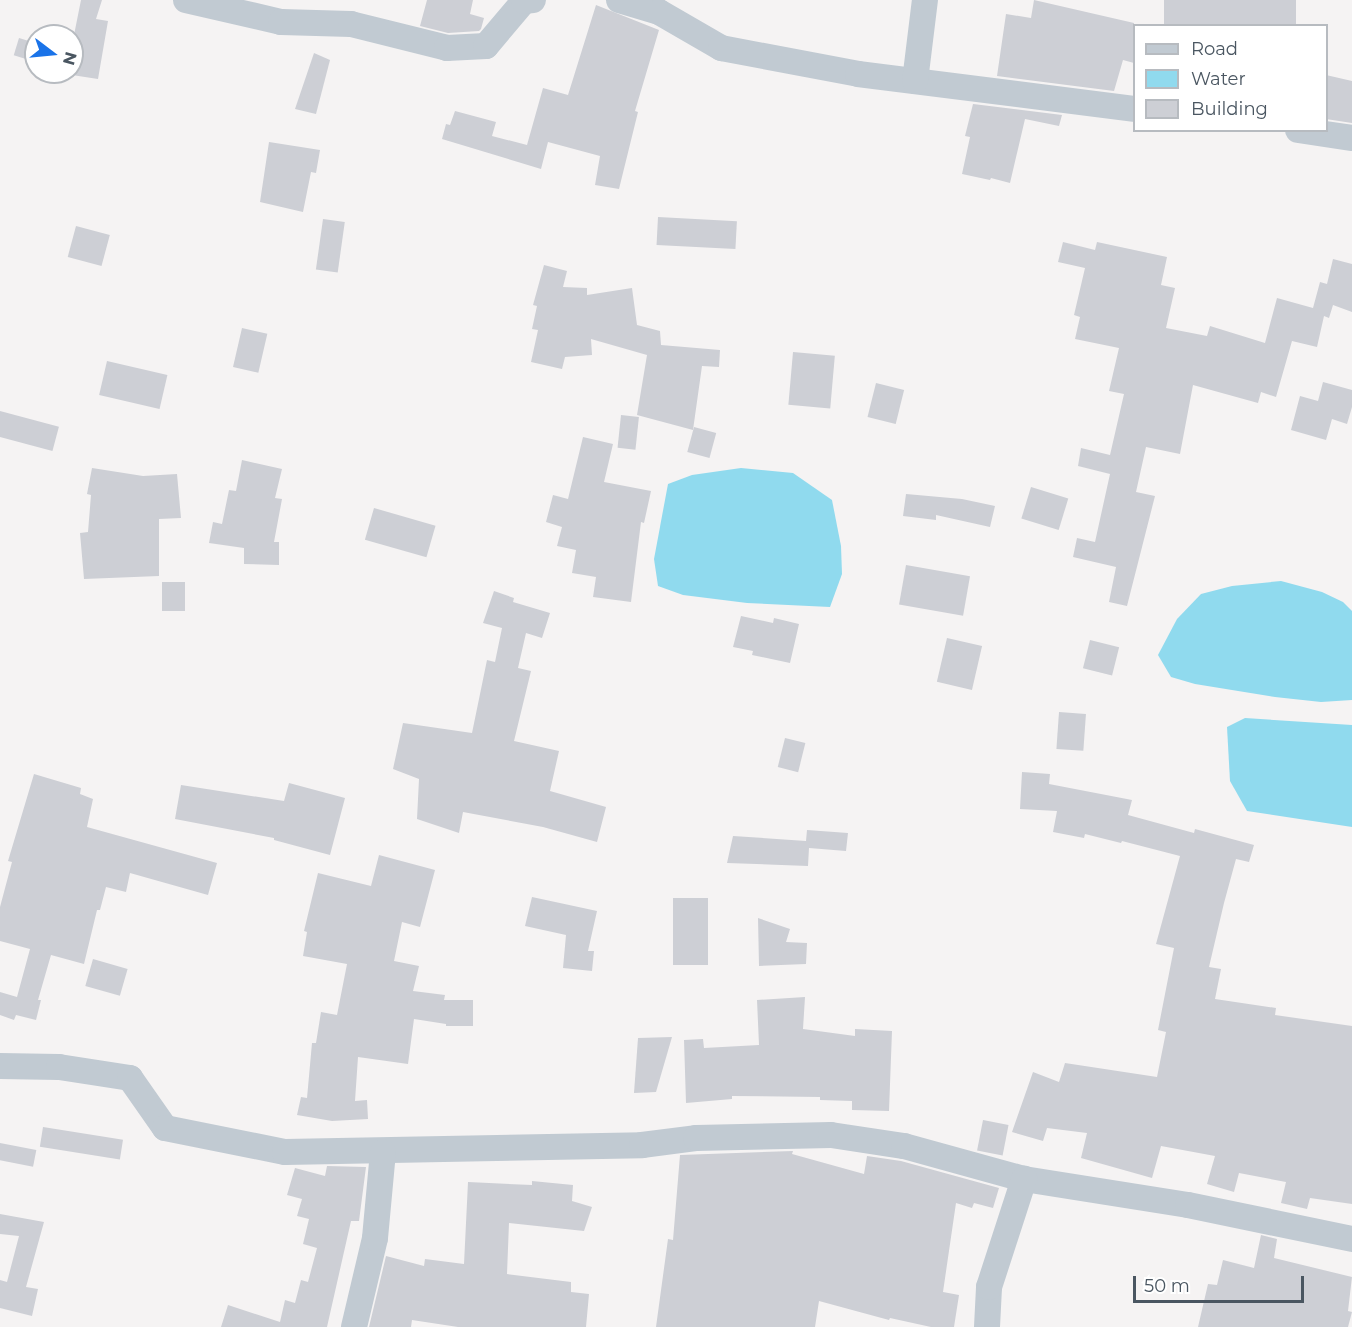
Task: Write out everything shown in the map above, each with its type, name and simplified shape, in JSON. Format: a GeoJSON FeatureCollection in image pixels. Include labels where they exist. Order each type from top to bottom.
{"type":"FeatureCollection","features":[{"type":"Feature","properties":{"kind":"street"},"geometry":{"type":"LineString","coordinates":[[186,0],[281,21],[351,24],[447,48],[486,46],[524,1],[533,0]]}},
{"type":"Feature","properties":{"kind":"street"},"geometry":{"type":"LineString","coordinates":[[619,0],[659,12],[722,48],[858,74],[1133,109]]}},
{"type":"Feature","properties":{"kind":"street"},"geometry":{"type":"LineString","coordinates":[[915,81],[926,0]]}},
{"type":"Feature","properties":{"kind":"street"},"geometry":{"type":"LineString","coordinates":[[1312,132],[1352,138]]}},
{"type":"Feature","properties":{"kind":"street"},"geometry":{"type":"LineString","coordinates":[[0,1066],[59,1067],[130,1077],[165,1128],[285,1152],[383,1152],[399,1149],[642,1145],[696,1138],[831,1135],[904,1146],[1024,1179],[1188,1205],[1352,1239]]}},
{"type":"Feature","properties":{"kind":"street"},"geometry":{"type":"LineString","coordinates":[[354,1327],[375,1238],[383,1152]]}},
{"type":"Feature","properties":{"kind":"street"},"geometry":{"type":"LineString","coordinates":[[987,1327],[989,1287],[1024,1179]]}},
{"type":"Feature","properties":{"kind":"water"},"geometry":{"type":"Polygon","coordinates":[[[741,468],[793,473],[832,500],[841,546],[842,574],[830,607],[747,603],[683,595],[658,586],[654,559],[668,484],[692,475],[741,468]]]}},
{"type":"Feature","properties":{"kind":"water"},"geometry":{"type":"Polygon","coordinates":[[[1281,581],[1322,592],[1343,602],[1352,611],[1352,700],[1321,702],[1275,697],[1195,684],[1171,677],[1158,655],[1177,619],[1201,594],[1232,586],[1281,581]]]}},
{"type":"Feature","properties":{"kind":"water"},"geometry":{"type":"Polygon","coordinates":[[[1245,718],[1352,725],[1352,827],[1247,811],[1230,781],[1227,727],[1245,718]]]}},
{"type":"Feature","properties":{"kind":"building"},"geometry":{"type":"Polygon","coordinates":[[[81,0],[102,0],[96,19],[108,21],[98,79],[84,77],[84,24],[76,24],[81,0]]]}},
{"type":"Feature","properties":{"kind":"building"},"geometry":{"type":"Polygon","coordinates":[[[427,0],[473,0],[470,14],[484,18],[481,29],[448,33],[420,26],[427,0]]]}},
{"type":"Feature","properties":{"kind":"building"},"geometry":{"type":"Polygon","coordinates":[[[1034,0],[1134,23],[1133,63],[1123,60],[1114,91],[997,76],[1006,14],[1031,18],[1034,0]]]}},
{"type":"Feature","properties":{"kind":"building"},"geometry":{"type":"Polygon","coordinates":[[[1164,0],[1296,0],[1296,24],[1164,24],[1164,0]]]}},
{"type":"Feature","properties":{"kind":"building"},"geometry":{"type":"Polygon","coordinates":[[[596,5],[659,30],[635,111],[638,112],[619,189],[595,185],[600,156],[548,142],[541,169],[442,139],[446,124],[450,125],[455,111],[496,122],[492,136],[527,145],[543,88],[568,95],[596,5]]]}},
{"type":"Feature","properties":{"kind":"building"},"geometry":{"type":"Polygon","coordinates":[[[19,38],[24,40],[24,58],[14,55],[19,38]]]}},
{"type":"Feature","properties":{"kind":"building"},"geometry":{"type":"Polygon","coordinates":[[[314,53],[330,60],[316,114],[295,109],[314,53]]]}},
{"type":"Feature","properties":{"kind":"building"},"geometry":{"type":"Polygon","coordinates":[[[1328,75],[1352,81],[1352,123],[1328,119],[1328,75]]]}},
{"type":"Feature","properties":{"kind":"building"},"geometry":{"type":"Polygon","coordinates":[[[973,104],[1062,115],[1059,126],[1025,119],[1010,183],[962,174],[970,137],[965,136],[973,104]]]}},
{"type":"Feature","properties":{"kind":"building"},"geometry":{"type":"Polygon","coordinates":[[[269,142],[320,150],[316,173],[311,172],[303,212],[260,202],[269,142]]]}},
{"type":"Feature","properties":{"kind":"building"},"geometry":{"type":"Polygon","coordinates":[[[658,217],[737,221],[735,249],[657,245],[658,217]]]}},
{"type":"Feature","properties":{"kind":"building"},"geometry":{"type":"Polygon","coordinates":[[[323,219],[345,222],[338,273],[316,270],[323,219]]]}},
{"type":"Feature","properties":{"kind":"building"},"geometry":{"type":"Polygon","coordinates":[[[76,226],[110,235],[102,266],[68,257],[76,226]]]}},
{"type":"Feature","properties":{"kind":"building"},"geometry":{"type":"Polygon","coordinates":[[[1063,242],[1095,250],[1097,242],[1167,257],[1161,285],[1175,288],[1166,328],[1207,336],[1210,326],[1265,343],[1277,298],[1313,308],[1320,282],[1327,284],[1333,259],[1352,264],[1352,312],[1333,305],[1329,318],[1324,316],[1317,347],[1292,341],[1276,397],[1261,392],[1258,403],[1193,385],[1180,454],[1146,447],[1136,492],[1155,496],[1127,606],[1109,602],[1116,567],[1073,557],[1077,538],[1095,542],[1110,474],[1078,466],[1081,448],[1110,455],[1124,394],[1109,391],[1119,348],[1075,339],[1080,317],[1074,315],[1085,268],[1058,262],[1063,242]]]}},
{"type":"Feature","properties":{"kind":"building"},"geometry":{"type":"Polygon","coordinates":[[[544,265],[567,271],[563,287],[587,288],[587,295],[632,288],[637,325],[660,331],[661,345],[720,350],[719,367],[702,366],[693,430],[637,415],[647,355],[591,339],[592,355],[565,357],[562,369],[531,362],[538,330],[532,329],[537,306],[533,305],[544,265]]]}},
{"type":"Feature","properties":{"kind":"building"},"geometry":{"type":"Polygon","coordinates":[[[242,328],[267,334],[258,373],[233,367],[242,328]]]}},
{"type":"Feature","properties":{"kind":"building"},"geometry":{"type":"Polygon","coordinates":[[[793,352],[835,356],[830,408],[788,405],[793,352]]]}},
{"type":"Feature","properties":{"kind":"building"},"geometry":{"type":"Polygon","coordinates":[[[107,361],[167,375],[160,409],[99,395],[107,361]]]}},
{"type":"Feature","properties":{"kind":"building"},"geometry":{"type":"Polygon","coordinates":[[[1323,382],[1352,390],[1352,407],[1347,424],[1332,419],[1326,440],[1291,430],[1300,396],[1318,401],[1323,382]]]}},
{"type":"Feature","properties":{"kind":"building"},"geometry":{"type":"Polygon","coordinates":[[[876,383],[904,390],[896,424],[868,417],[876,383]]]}},
{"type":"Feature","properties":{"kind":"building"},"geometry":{"type":"Polygon","coordinates":[[[0,411],[59,427],[52,451],[0,437],[0,411]]]}},
{"type":"Feature","properties":{"kind":"building"},"geometry":{"type":"Polygon","coordinates":[[[621,415],[639,417],[635,450],[618,448],[621,415]]]}},
{"type":"Feature","properties":{"kind":"building"},"geometry":{"type":"Polygon","coordinates":[[[694,427],[716,433],[709,458],[687,452],[694,427]]]}},
{"type":"Feature","properties":{"kind":"building"},"geometry":{"type":"Polygon","coordinates":[[[583,437],[613,444],[604,482],[651,491],[644,523],[641,522],[631,602],[593,597],[596,577],[572,573],[576,550],[557,546],[562,527],[546,522],[553,495],[568,499],[583,437]]]}},
{"type":"Feature","properties":{"kind":"building"},"geometry":{"type":"Polygon","coordinates":[[[242,460],[282,469],[275,498],[282,499],[274,542],[279,542],[279,565],[244,564],[244,548],[209,543],[213,522],[222,524],[229,490],[236,491],[242,460]]]}},
{"type":"Feature","properties":{"kind":"building"},"geometry":{"type":"Polygon","coordinates":[[[92,468],[143,476],[177,474],[181,518],[159,519],[159,576],[84,579],[80,533],[88,532],[91,495],[87,494],[92,468]]]}},
{"type":"Feature","properties":{"kind":"building"},"geometry":{"type":"Polygon","coordinates":[[[1031,487],[1068,498],[1059,530],[1021,519],[1031,487]]]}},
{"type":"Feature","properties":{"kind":"building"},"geometry":{"type":"Polygon","coordinates":[[[906,494],[962,499],[995,506],[990,527],[936,515],[936,520],[903,516],[906,494]]]}},
{"type":"Feature","properties":{"kind":"building"},"geometry":{"type":"Polygon","coordinates":[[[374,508],[436,526],[426,557],[365,540],[374,508]]]}},
{"type":"Feature","properties":{"kind":"building"},"geometry":{"type":"Polygon","coordinates":[[[906,565],[970,576],[963,616],[899,604],[906,565]]]}},
{"type":"Feature","properties":{"kind":"building"},"geometry":{"type":"Polygon","coordinates":[[[162,582],[185,582],[185,611],[162,611],[162,582]]]}},
{"type":"Feature","properties":{"kind":"building"},"geometry":{"type":"Polygon","coordinates":[[[494,591],[514,598],[513,602],[550,613],[542,638],[526,633],[518,668],[531,671],[514,741],[559,751],[550,791],[606,807],[597,842],[543,827],[463,812],[459,833],[417,819],[419,779],[393,769],[403,723],[472,733],[487,660],[495,662],[502,628],[483,623],[494,591]]]}},
{"type":"Feature","properties":{"kind":"building"},"geometry":{"type":"Polygon","coordinates":[[[741,616],[773,623],[774,618],[799,624],[790,663],[752,655],[753,651],[733,647],[741,616]]]}},
{"type":"Feature","properties":{"kind":"building"},"geometry":{"type":"Polygon","coordinates":[[[947,638],[982,646],[972,690],[937,682],[947,638]]]}},
{"type":"Feature","properties":{"kind":"building"},"geometry":{"type":"Polygon","coordinates":[[[1090,640],[1119,647],[1112,675],[1083,668],[1090,640]]]}},
{"type":"Feature","properties":{"kind":"building"},"geometry":{"type":"Polygon","coordinates":[[[1059,712],[1086,714],[1083,751],[1056,749],[1059,712]]]}},
{"type":"Feature","properties":{"kind":"building"},"geometry":{"type":"Polygon","coordinates":[[[785,738],[805,743],[798,772],[778,767],[785,738]]]}},
{"type":"Feature","properties":{"kind":"building"},"geometry":{"type":"Polygon","coordinates":[[[1022,772],[1050,774],[1049,784],[1132,800],[1128,815],[1194,833],[1195,829],[1254,845],[1249,862],[1236,859],[1224,903],[1209,967],[1221,969],[1215,999],[1276,1008],[1275,1015],[1352,1026],[1352,1204],[1310,1198],[1307,1209],[1281,1203],[1286,1182],[1239,1173],[1234,1192],[1207,1184],[1215,1156],[1161,1146],[1152,1178],[1081,1158],[1087,1133],[1047,1128],[1043,1141],[1012,1132],[1033,1072],[1059,1082],[1065,1063],[1157,1077],[1166,1032],[1158,1030],[1174,948],[1156,944],[1180,856],[1085,834],[1084,838],[1053,832],[1057,811],[1020,809],[1022,772]]]}},
{"type":"Feature","properties":{"kind":"building"},"geometry":{"type":"Polygon","coordinates":[[[34,774],[81,788],[80,794],[93,799],[87,827],[217,863],[208,895],[130,873],[126,892],[106,887],[100,910],[97,910],[84,964],[51,955],[38,1000],[41,1000],[36,1020],[16,1015],[14,1020],[0,1015],[0,992],[17,997],[30,949],[0,941],[0,907],[12,862],[8,861],[34,774]]]}},
{"type":"Feature","properties":{"kind":"building"},"geometry":{"type":"Polygon","coordinates":[[[289,783],[345,798],[330,855],[274,840],[274,838],[175,819],[181,785],[284,801],[289,783]]]}},
{"type":"Feature","properties":{"kind":"building"},"geometry":{"type":"Polygon","coordinates":[[[807,830],[848,833],[846,851],[809,848],[808,866],[727,863],[733,836],[806,841],[807,830]]]}},
{"type":"Feature","properties":{"kind":"building"},"geometry":{"type":"Polygon","coordinates":[[[379,855],[435,870],[420,927],[402,922],[394,961],[419,966],[413,991],[445,995],[444,1000],[473,1000],[473,1026],[446,1026],[446,1024],[414,1019],[408,1064],[358,1057],[355,1101],[367,1100],[368,1119],[332,1121],[297,1115],[301,1097],[307,1098],[312,1043],[316,1043],[321,1012],[337,1015],[347,964],[303,956],[307,932],[304,931],[318,873],[371,886],[379,855]]]}},
{"type":"Feature","properties":{"kind":"building"},"geometry":{"type":"Polygon","coordinates":[[[532,897],[597,911],[588,951],[594,951],[592,971],[563,968],[566,935],[525,926],[532,897]]]}},
{"type":"Feature","properties":{"kind":"building"},"geometry":{"type":"Polygon","coordinates":[[[673,898],[708,898],[708,965],[673,965],[673,898]]]}},
{"type":"Feature","properties":{"kind":"building"},"geometry":{"type":"Polygon","coordinates":[[[758,918],[790,929],[786,942],[807,943],[806,964],[759,966],[758,918]]]}},
{"type":"Feature","properties":{"kind":"building"},"geometry":{"type":"Polygon","coordinates":[[[93,959],[128,969],[120,996],[85,986],[93,959]]]}},
{"type":"Feature","properties":{"kind":"building"},"geometry":{"type":"Polygon","coordinates":[[[805,997],[803,1029],[855,1036],[855,1029],[892,1031],[889,1111],[852,1110],[852,1101],[820,1100],[820,1097],[732,1096],[732,1099],[686,1103],[684,1040],[703,1039],[704,1048],[759,1045],[757,1000],[805,997]]]}},
{"type":"Feature","properties":{"kind":"building"},"geometry":{"type":"Polygon","coordinates":[[[672,1037],[656,1092],[634,1093],[638,1038],[672,1037]]]}},
{"type":"Feature","properties":{"kind":"building"},"geometry":{"type":"Polygon","coordinates":[[[983,1120],[1009,1125],[1003,1155],[977,1150],[983,1120]]]}},
{"type":"Feature","properties":{"kind":"building"},"geometry":{"type":"Polygon","coordinates":[[[43,1127],[123,1140],[120,1159],[40,1147],[43,1127]]]}},
{"type":"Feature","properties":{"kind":"building"},"geometry":{"type":"Polygon","coordinates":[[[0,1143],[36,1150],[33,1167],[0,1160],[0,1143]]]}},
{"type":"Feature","properties":{"kind":"building"},"geometry":{"type":"Polygon","coordinates":[[[793,1151],[792,1154],[864,1174],[867,1156],[901,1161],[999,1188],[993,1208],[974,1203],[972,1208],[956,1203],[943,1292],[959,1295],[954,1327],[931,1327],[890,1318],[889,1320],[819,1301],[815,1327],[656,1327],[668,1239],[673,1240],[680,1155],[793,1151]]]}},
{"type":"Feature","properties":{"kind":"building"},"geometry":{"type":"Polygon","coordinates":[[[327,1166],[366,1167],[359,1221],[351,1221],[327,1327],[221,1327],[228,1305],[280,1322],[285,1300],[295,1303],[301,1280],[308,1282],[317,1248],[303,1244],[309,1219],[297,1216],[302,1199],[287,1195],[295,1168],[325,1176],[327,1166]]]}},
{"type":"Feature","properties":{"kind":"building"},"geometry":{"type":"Polygon","coordinates":[[[532,1181],[573,1185],[572,1201],[592,1207],[584,1231],[509,1223],[507,1274],[571,1282],[571,1292],[589,1294],[586,1327],[458,1327],[412,1320],[411,1327],[369,1327],[386,1256],[424,1266],[425,1259],[464,1264],[468,1182],[532,1185],[532,1181]]]}},
{"type":"Feature","properties":{"kind":"building"},"geometry":{"type":"Polygon","coordinates":[[[0,1214],[44,1222],[26,1287],[38,1289],[32,1316],[0,1308],[0,1280],[7,1282],[19,1236],[0,1234],[0,1214]]]}},
{"type":"Feature","properties":{"kind":"building"},"geometry":{"type":"Polygon","coordinates":[[[1261,1235],[1277,1239],[1274,1258],[1352,1277],[1348,1311],[1352,1312],[1348,1327],[1198,1327],[1208,1284],[1217,1285],[1223,1260],[1254,1268],[1261,1235]]]}}]}
